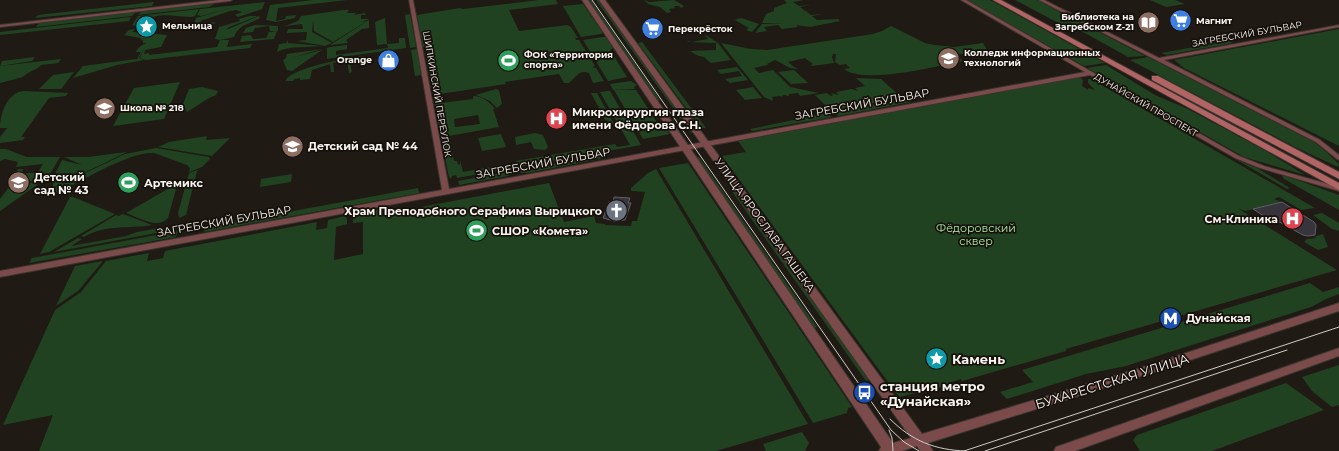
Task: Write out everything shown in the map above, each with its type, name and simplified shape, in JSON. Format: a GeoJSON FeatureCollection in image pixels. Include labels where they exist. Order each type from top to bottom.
{"type":"FeatureCollection","features":[{"type":"Feature","properties":{"kind":"main road","name":"ДУНАЙСКИЙ ПРОСПЕКТ"},"geometry":{"type":"LineString","coordinates":[[996,0],[1339,188]]}},
{"type":"Feature","properties":{"kind":"main road"},"geometry":{"type":"LineString","coordinates":[[1009,0],[1339,176]]}},
{"type":"Feature","properties":{"kind":"street"},"geometry":{"type":"LineString","coordinates":[[0,25],[212,0]]}},
{"type":"Feature","properties":{"kind":"street"},"geometry":{"type":"LineString","coordinates":[[0,25],[230,0]]}},
{"type":"Feature","properties":{"kind":"street","name":"ШИПКИНСКИЙ ПЕРЕУЛОК"},"geometry":{"type":"LineString","coordinates":[[411,0],[446,192]]}},
{"type":"Feature","properties":{"kind":"street","name":"УЛИЦА ЯРОСЛАВА ГАШЕКА"},"geometry":{"type":"LineString","coordinates":[[585,0],[888,450]]}},
{"type":"Feature","properties":{"kind":"street","name":"УЛИЦА ЯРОСЛАВА ГАШЕКА"},"geometry":{"type":"LineString","coordinates":[[602,0],[923,446]]}},
{"type":"Feature","properties":{"kind":"street","name":"ДУНАЙСКИЙ ПРОСПЕКТ"},"geometry":{"type":"LineString","coordinates":[[963,0],[1237,157],[1262,167],[1339,188]]}},
{"type":"Feature","properties":{"kind":"street"},"geometry":{"type":"LineString","coordinates":[[1041,0],[1318,141],[1339,158]]}},
{"type":"Feature","properties":{"kind":"street","name":"ЗАГРЕБСКИЙ БУЛЬВАР"},"geometry":{"type":"LineString","coordinates":[[1158,60],[1339,26]]}},
{"type":"Feature","properties":{"kind":"street","name":"ЗАГРЕБСКИЙ БУЛЬВАР"},"geometry":{"type":"LineString","coordinates":[[0,274],[1090,73]]}},
{"type":"Feature","properties":{"kind":"street","name":"БУХАРЕСТСКАЯ УЛИЦА"},"geometry":{"type":"LineString","coordinates":[[888,450],[923,446],[1339,307]]}},
{"type":"Feature","properties":{"kind":"street"},"geometry":{"type":"LineString","coordinates":[[1060,451],[1339,352]]}},
{"type":"Feature","properties":{"kind":"green space"},"geometry":{"type":"Polygon","coordinates":[[[313,0],[347,0],[278,8],[276,21],[285,19],[286,16],[296,15],[295,18],[276,22],[266,20],[270,5],[313,0]]]}},
{"type":"Feature","properties":{"kind":"green space","name":"ФОК «Территория спорта»"},"geometry":{"type":"Polygon","coordinates":[[[539,0],[556,0],[558,4],[509,10],[519,31],[567,25],[571,27],[578,38],[575,38],[576,40],[579,40],[595,66],[592,67],[596,68],[604,81],[593,83],[589,73],[583,72],[578,74],[569,83],[564,83],[559,74],[433,95],[425,53],[427,53],[427,50],[434,49],[434,46],[423,47],[417,15],[460,8],[463,9],[539,0]]]}},
{"type":"Feature","properties":{"kind":"green space"},"geometry":{"type":"Polygon","coordinates":[[[589,0],[591,0],[660,100],[658,101],[589,0]]]}},
{"type":"Feature","properties":{"kind":"green space"},"geometry":{"type":"Polygon","coordinates":[[[596,0],[598,0],[693,133],[691,133],[596,0]]]}},
{"type":"Feature","properties":{"kind":"green space"},"geometry":{"type":"Polygon","coordinates":[[[644,0],[649,2],[674,0],[684,6],[681,8],[679,6],[674,6],[675,8],[669,9],[671,12],[667,13],[660,7],[648,4],[644,0]]]}},
{"type":"Feature","properties":{"kind":"green space"},"geometry":{"type":"Polygon","coordinates":[[[784,0],[804,0],[793,2],[799,6],[811,5],[800,7],[805,11],[817,10],[806,11],[811,15],[823,14],[812,16],[817,20],[838,19],[840,21],[810,27],[796,25],[798,27],[782,29],[778,25],[764,27],[767,31],[755,33],[762,24],[786,23],[762,23],[766,14],[774,11],[774,8],[787,3],[784,0]]]}},
{"type":"Feature","properties":{"kind":"green space"},"geometry":{"type":"Polygon","coordinates":[[[967,0],[990,0],[1105,63],[1084,66],[967,0]]]}},
{"type":"Feature","properties":{"kind":"green space"},"geometry":{"type":"Polygon","coordinates":[[[1015,0],[1037,0],[1145,56],[1128,57],[1085,33],[1066,27],[1015,0]]]}},
{"type":"Feature","properties":{"kind":"green space"},"geometry":{"type":"Polygon","coordinates":[[[1150,0],[1175,0],[1185,4],[1166,7],[1150,0]]]}},
{"type":"Feature","properties":{"kind":"green space"},"geometry":{"type":"Polygon","coordinates":[[[154,2],[152,6],[35,18],[38,15],[154,2]]]}},
{"type":"Feature","properties":{"kind":"green space"},"geometry":{"type":"Polygon","coordinates":[[[218,2],[209,7],[137,15],[143,11],[218,2]]]}},
{"type":"Feature","properties":{"kind":"green space"},"geometry":{"type":"Polygon","coordinates":[[[265,2],[262,9],[238,17],[235,15],[242,12],[236,10],[230,11],[200,21],[204,24],[213,22],[216,23],[207,26],[194,25],[196,18],[237,6],[201,16],[197,15],[200,9],[265,2]]]}},
{"type":"Feature","properties":{"kind":"green space"},"geometry":{"type":"Polygon","coordinates":[[[583,4],[603,33],[581,37],[563,6],[583,4]]]}},
{"type":"Feature","properties":{"kind":"green space"},"geometry":{"type":"Polygon","coordinates":[[[199,9],[195,16],[191,17],[163,15],[151,18],[136,25],[140,27],[132,25],[138,16],[199,9]]]}},
{"type":"Feature","properties":{"kind":"green space"},"geometry":{"type":"Polygon","coordinates":[[[349,10],[347,13],[356,13],[354,15],[365,13],[366,15],[361,15],[361,19],[369,20],[357,22],[367,21],[333,42],[314,31],[313,21],[312,32],[332,43],[325,46],[297,41],[306,40],[307,32],[287,33],[288,29],[303,29],[302,24],[285,26],[298,21],[301,16],[349,10]]]}},
{"type":"Feature","properties":{"kind":"green space"},"geometry":{"type":"Polygon","coordinates":[[[136,12],[132,16],[36,27],[39,23],[136,12]]]}},
{"type":"Feature","properties":{"kind":"green space"},"geometry":{"type":"Polygon","coordinates":[[[410,14],[416,47],[410,48],[405,15],[410,14]]]}},
{"type":"Feature","properties":{"kind":"green space"},"geometry":{"type":"Polygon","coordinates":[[[250,16],[258,16],[229,27],[226,30],[259,16],[260,18],[242,27],[234,37],[220,40],[215,39],[219,27],[240,21],[239,19],[250,16]]]}},
{"type":"Feature","properties":{"kind":"green space"},"geometry":{"type":"Polygon","coordinates":[[[131,17],[129,21],[0,35],[0,32],[131,17]]]}},
{"type":"Feature","properties":{"kind":"green space"},"geometry":{"type":"Polygon","coordinates":[[[385,18],[387,44],[377,45],[375,22],[385,18]]]}},
{"type":"Feature","properties":{"kind":"green space"},"geometry":{"type":"Polygon","coordinates":[[[741,18],[759,24],[752,32],[746,30],[749,28],[735,20],[731,21],[741,18]]]}},
{"type":"Feature","properties":{"kind":"green space"},"geometry":{"type":"Polygon","coordinates":[[[369,20],[369,28],[362,29],[346,40],[348,43],[330,45],[369,20]]]}},
{"type":"Feature","properties":{"kind":"green space"},"geometry":{"type":"Polygon","coordinates":[[[255,25],[278,26],[278,31],[270,31],[269,26],[255,28],[253,32],[243,33],[246,28],[255,25]]]}},
{"type":"Feature","properties":{"kind":"green space"},"geometry":{"type":"Polygon","coordinates":[[[891,26],[925,43],[954,47],[983,43],[987,50],[970,51],[978,55],[975,57],[968,53],[955,55],[963,61],[884,75],[867,75],[854,73],[844,69],[850,68],[846,64],[840,65],[835,62],[836,54],[833,54],[832,57],[834,63],[812,66],[810,65],[813,64],[805,58],[788,62],[798,69],[789,67],[775,60],[767,64],[768,65],[754,68],[759,73],[773,70],[790,87],[819,93],[800,96],[798,93],[789,94],[789,96],[784,95],[782,96],[783,97],[772,97],[773,101],[764,97],[721,43],[751,49],[767,50],[873,34],[891,26]]]}},
{"type":"Feature","properties":{"kind":"green space"},"geometry":{"type":"Polygon","coordinates":[[[135,29],[132,32],[167,35],[161,47],[145,50],[144,54],[149,53],[149,55],[217,47],[220,40],[229,40],[227,47],[252,44],[250,48],[146,60],[140,58],[144,48],[139,58],[144,60],[117,65],[73,78],[83,66],[137,59],[141,52],[136,52],[140,46],[147,43],[143,43],[140,38],[124,35],[129,30],[135,29]]]}},
{"type":"Feature","properties":{"kind":"green space"},"geometry":{"type":"Polygon","coordinates":[[[1339,29],[1339,146],[1184,68],[1174,60],[1339,29]]]}},
{"type":"Feature","properties":{"kind":"green space"},"geometry":{"type":"Polygon","coordinates":[[[277,31],[274,39],[240,42],[242,36],[251,35],[253,39],[266,38],[269,32],[277,31]]]}},
{"type":"Feature","properties":{"kind":"green space"},"geometry":{"type":"Polygon","coordinates":[[[704,34],[718,43],[731,60],[711,63],[704,57],[690,51],[716,50],[716,43],[688,42],[687,41],[692,42],[708,39],[704,34]]]}},
{"type":"Feature","properties":{"kind":"green space"},"geometry":{"type":"Polygon","coordinates":[[[606,37],[613,48],[610,50],[627,77],[608,81],[583,40],[606,37]]]}},
{"type":"Feature","properties":{"kind":"green space"},"geometry":{"type":"Polygon","coordinates":[[[399,38],[405,38],[406,48],[327,59],[327,48],[330,47],[347,45],[347,49],[336,51],[336,55],[388,48],[387,44],[399,43],[399,38]]]}},
{"type":"Feature","properties":{"kind":"green space"},"geometry":{"type":"Polygon","coordinates":[[[288,40],[288,43],[322,46],[293,48],[277,52],[279,44],[286,43],[288,40]]]}},
{"type":"Feature","properties":{"kind":"green space"},"geometry":{"type":"Polygon","coordinates":[[[1229,41],[1233,43],[1166,55],[1161,53],[1229,41]]]}},
{"type":"Feature","properties":{"kind":"green space"},"geometry":{"type":"Polygon","coordinates":[[[642,42],[706,128],[701,128],[638,43],[642,42]]]}},
{"type":"Feature","properties":{"kind":"green space"},"geometry":{"type":"Polygon","coordinates":[[[322,49],[291,58],[322,50],[292,71],[287,70],[283,60],[286,58],[287,54],[322,49]]]}},
{"type":"Feature","properties":{"kind":"green space"},"geometry":{"type":"Polygon","coordinates":[[[417,49],[421,75],[415,76],[411,50],[417,49]]]}},
{"type":"Feature","properties":{"kind":"green space"},"geometry":{"type":"Polygon","coordinates":[[[364,56],[366,58],[364,59],[363,65],[362,58],[349,60],[352,72],[349,73],[347,60],[333,63],[334,72],[331,72],[330,64],[312,70],[310,79],[300,80],[300,78],[294,79],[293,81],[285,81],[298,71],[309,67],[364,56]]]}},
{"type":"Feature","properties":{"kind":"green space"},"geometry":{"type":"Polygon","coordinates":[[[35,57],[32,61],[0,66],[2,61],[35,57]]]}},
{"type":"Feature","properties":{"kind":"green space"},"geometry":{"type":"Polygon","coordinates":[[[1148,57],[1314,142],[1339,164],[1338,167],[1295,147],[1130,60],[1148,57]]]}},
{"type":"Feature","properties":{"kind":"green space"},"geometry":{"type":"Polygon","coordinates":[[[61,59],[58,63],[41,65],[23,77],[0,83],[0,66],[61,59]]]}},
{"type":"Feature","properties":{"kind":"green space"},"geometry":{"type":"Polygon","coordinates":[[[1106,65],[1155,95],[1188,109],[1266,151],[1305,175],[1244,157],[1087,68],[1106,65]]]}},
{"type":"Feature","properties":{"kind":"green space"},"geometry":{"type":"Polygon","coordinates":[[[737,67],[748,80],[730,83],[725,79],[742,76],[739,71],[721,74],[717,70],[737,67]]]}},
{"type":"Feature","properties":{"kind":"green space"},"geometry":{"type":"Polygon","coordinates":[[[794,70],[808,83],[791,84],[778,72],[794,70]]]}},
{"type":"Feature","properties":{"kind":"green space"},"geometry":{"type":"Polygon","coordinates":[[[74,72],[61,89],[39,89],[53,75],[74,72]]]}},
{"type":"Feature","properties":{"kind":"green space","name":"Фёдоровский сквер"},"geometry":{"type":"Polygon","coordinates":[[[1079,77],[1083,80],[1082,86],[1088,90],[1088,88],[1095,90],[1088,83],[1088,79],[1091,79],[1315,208],[1301,210],[1279,197],[1274,199],[1282,202],[1246,211],[1239,209],[1337,270],[1066,349],[1066,351],[962,381],[961,379],[949,383],[949,385],[899,397],[722,156],[746,152],[738,141],[1079,77]]]}},
{"type":"Feature","properties":{"kind":"green space"},"geometry":{"type":"Polygon","coordinates":[[[856,78],[881,79],[901,97],[906,97],[831,111],[815,95],[827,93],[831,96],[833,95],[831,93],[839,95],[836,92],[852,89],[858,91],[855,88],[865,86],[856,78]]]}},
{"type":"Feature","properties":{"kind":"green space"},"geometry":{"type":"Polygon","coordinates":[[[631,81],[637,85],[634,87],[635,89],[613,90],[610,84],[631,81]]]}},
{"type":"Feature","properties":{"kind":"green space"},"geometry":{"type":"Polygon","coordinates":[[[180,82],[164,119],[113,126],[134,88],[180,82]]]}},
{"type":"Feature","properties":{"kind":"green space"},"geometry":{"type":"Polygon","coordinates":[[[202,87],[218,91],[216,95],[187,112],[183,104],[189,89],[202,87]]]}},
{"type":"Feature","properties":{"kind":"green space"},"geometry":{"type":"Polygon","coordinates":[[[753,87],[762,98],[745,100],[736,90],[753,87]]]}},
{"type":"Feature","properties":{"kind":"green space"},"geometry":{"type":"Polygon","coordinates":[[[496,89],[499,90],[502,104],[497,108],[490,101],[476,95],[496,89]]]}},
{"type":"Feature","properties":{"kind":"green space"},"geometry":{"type":"Polygon","coordinates":[[[614,90],[636,90],[660,127],[664,126],[670,134],[643,139],[614,90]]]}},
{"type":"Feature","properties":{"kind":"green space"},"geometry":{"type":"Polygon","coordinates":[[[23,91],[68,93],[66,96],[49,98],[21,137],[25,137],[23,140],[0,143],[0,137],[7,128],[0,128],[3,111],[13,96],[23,91]]]}},
{"type":"Feature","properties":{"kind":"green space"},"geometry":{"type":"Polygon","coordinates":[[[610,91],[641,145],[518,167],[516,161],[615,144],[617,147],[630,145],[600,92],[610,91]]]}},
{"type":"Feature","properties":{"kind":"green space"},"geometry":{"type":"Polygon","coordinates":[[[591,93],[597,93],[614,124],[606,122],[609,121],[605,120],[602,113],[604,111],[601,112],[598,107],[600,106],[598,106],[591,93]]]}},
{"type":"Feature","properties":{"kind":"green space"},"geometry":{"type":"Polygon","coordinates":[[[440,96],[441,103],[473,99],[473,96],[476,96],[486,100],[495,109],[493,109],[499,127],[449,136],[454,161],[457,161],[458,165],[460,164],[460,160],[463,172],[497,166],[496,167],[499,168],[501,166],[509,166],[512,168],[457,178],[456,175],[452,176],[451,179],[449,177],[433,97],[440,96]],[[478,115],[454,119],[455,127],[480,124],[478,115]]]}},
{"type":"Feature","properties":{"kind":"green space"},"geometry":{"type":"Polygon","coordinates":[[[908,99],[911,102],[838,116],[834,112],[908,99]]]}},
{"type":"Feature","properties":{"kind":"green space"},"geometry":{"type":"Polygon","coordinates":[[[828,113],[832,117],[752,131],[750,129],[828,113]]]}},
{"type":"Feature","properties":{"kind":"green space"},"geometry":{"type":"Polygon","coordinates":[[[535,133],[543,135],[548,147],[545,150],[534,149],[531,142],[516,145],[515,137],[535,133]]]}},
{"type":"Feature","properties":{"kind":"green space"},"geometry":{"type":"Polygon","coordinates":[[[501,134],[506,147],[482,151],[478,138],[501,134]]]}},
{"type":"Feature","properties":{"kind":"green space"},"geometry":{"type":"Polygon","coordinates":[[[207,136],[206,140],[230,138],[212,156],[158,147],[169,142],[207,136]]]}},
{"type":"Feature","properties":{"kind":"green space"},"geometry":{"type":"Polygon","coordinates":[[[156,148],[209,157],[210,159],[202,167],[189,172],[190,168],[187,165],[154,153],[144,154],[119,162],[57,193],[52,194],[52,189],[125,154],[156,148]]]}},
{"type":"Feature","properties":{"kind":"green space"},"geometry":{"type":"Polygon","coordinates":[[[0,149],[6,149],[27,157],[60,157],[47,179],[9,184],[18,169],[23,169],[22,174],[38,172],[43,164],[16,167],[18,162],[5,159],[0,161],[0,149]]]}},
{"type":"Feature","properties":{"kind":"green space"},"geometry":{"type":"Polygon","coordinates":[[[126,152],[53,188],[53,178],[62,160],[82,165],[64,157],[88,157],[126,152]]]}},
{"type":"Feature","properties":{"kind":"green space"},"geometry":{"type":"Polygon","coordinates":[[[603,155],[605,158],[527,173],[521,173],[518,170],[603,155]]]}},
{"type":"Feature","properties":{"kind":"green space"},"geometry":{"type":"Polygon","coordinates":[[[697,157],[699,157],[817,327],[814,328],[697,157]]]}},
{"type":"Feature","properties":{"kind":"green space"},"geometry":{"type":"Polygon","coordinates":[[[1237,160],[1257,168],[1290,188],[1287,189],[1237,160]]]}},
{"type":"Feature","properties":{"kind":"green space"},"geometry":{"type":"Polygon","coordinates":[[[688,163],[852,407],[848,408],[847,413],[813,423],[659,168],[688,163]]]}},
{"type":"Feature","properties":{"kind":"green space"},"geometry":{"type":"Polygon","coordinates":[[[200,169],[197,171],[186,215],[179,218],[178,213],[189,173],[200,169]]]}},
{"type":"Feature","properties":{"kind":"green space"},"geometry":{"type":"Polygon","coordinates":[[[656,169],[808,424],[716,451],[39,451],[53,415],[3,425],[55,310],[81,292],[106,261],[149,253],[147,261],[163,258],[165,251],[317,222],[316,230],[327,228],[328,220],[345,216],[347,219],[347,224],[336,227],[334,260],[363,254],[363,222],[353,223],[353,215],[381,209],[384,214],[549,183],[564,222],[594,216],[596,223],[605,225],[631,226],[632,221],[637,221],[645,192],[631,191],[631,188],[648,173],[656,169]]]}},
{"type":"Feature","properties":{"kind":"green space"},"geometry":{"type":"Polygon","coordinates":[[[512,171],[512,174],[508,176],[459,185],[458,181],[512,171]]]}},
{"type":"Feature","properties":{"kind":"green space"},"geometry":{"type":"Polygon","coordinates":[[[292,174],[291,182],[260,187],[261,179],[292,174]]]}},
{"type":"Feature","properties":{"kind":"green space"},"geometry":{"type":"Polygon","coordinates":[[[1282,176],[1286,176],[1339,195],[1339,210],[1284,179],[1282,176]]]}},
{"type":"Feature","properties":{"kind":"green space"},"geometry":{"type":"Polygon","coordinates":[[[38,182],[37,185],[0,211],[0,199],[9,187],[7,187],[38,182]]]}},
{"type":"Feature","properties":{"kind":"green space"},"geometry":{"type":"Polygon","coordinates":[[[173,186],[176,187],[176,189],[168,218],[164,221],[159,223],[148,222],[126,213],[173,186]]]}},
{"type":"Feature","properties":{"kind":"green space"},"geometry":{"type":"Polygon","coordinates":[[[418,188],[419,193],[204,232],[206,227],[418,188]]]}},
{"type":"Feature","properties":{"kind":"green space"},"geometry":{"type":"Polygon","coordinates":[[[734,189],[870,380],[866,381],[731,190],[734,189]]]}},
{"type":"Feature","properties":{"kind":"green space"},"geometry":{"type":"Polygon","coordinates":[[[70,197],[115,214],[49,252],[40,254],[70,197]]]}},
{"type":"Feature","properties":{"kind":"green space"},"geometry":{"type":"Polygon","coordinates":[[[1322,213],[1339,223],[1339,231],[1332,229],[1313,215],[1322,213]]]}},
{"type":"Feature","properties":{"kind":"green space"},"geometry":{"type":"Polygon","coordinates":[[[123,214],[152,225],[100,230],[84,237],[81,236],[116,215],[119,216],[123,214]]]}},
{"type":"Feature","properties":{"kind":"green space"},"geometry":{"type":"Polygon","coordinates":[[[159,228],[167,231],[54,252],[78,238],[82,239],[71,246],[126,236],[137,232],[159,228]]]}},
{"type":"Feature","properties":{"kind":"green space"},"geometry":{"type":"Polygon","coordinates":[[[178,231],[176,237],[29,263],[32,258],[178,231]]]}},
{"type":"Feature","properties":{"kind":"green space"},"geometry":{"type":"Polygon","coordinates":[[[1323,234],[1328,247],[1318,250],[1304,242],[1307,239],[1317,238],[1314,237],[1323,234]]]}},
{"type":"Feature","properties":{"kind":"green space"},"geometry":{"type":"Polygon","coordinates":[[[103,261],[78,291],[56,306],[75,266],[103,261]]]}},
{"type":"Feature","properties":{"kind":"green space"},"geometry":{"type":"Polygon","coordinates":[[[1310,283],[1323,292],[1339,287],[1339,294],[1311,307],[1126,366],[1086,374],[1007,399],[1000,392],[1033,382],[1022,370],[1310,283]]]}},
{"type":"Feature","properties":{"kind":"green space"},"geometry":{"type":"Polygon","coordinates":[[[1339,365],[1339,405],[1332,407],[1312,391],[1302,377],[1339,365]]]}},
{"type":"Feature","properties":{"kind":"green space"},"geometry":{"type":"Polygon","coordinates":[[[1286,383],[1324,410],[1212,451],[1140,451],[1133,440],[1137,435],[1286,383]]]}},
{"type":"Feature","properties":{"kind":"green space"},"geometry":{"type":"Polygon","coordinates":[[[802,432],[809,443],[805,451],[766,451],[763,444],[802,432]]]}},
{"type":"Feature","properties":{"kind":"building","name":"Храм Преподобного Серафима Вырицкого"},"geometry":{"type":"Polygon","coordinates":[[[614,197],[630,198],[628,203],[631,203],[625,220],[614,221],[603,218],[609,202],[613,202],[614,197]]]}},
{"type":"Feature","properties":{"kind":"building","name":"См-Клиника"},"geometry":{"type":"Polygon","coordinates":[[[1282,202],[1314,222],[1316,225],[1315,235],[1303,235],[1274,219],[1270,220],[1253,209],[1282,202]]]}},
{"type":"Feature","properties":{"kind":"tram line"},"geometry":{"type":"LineString","coordinates":[[592,0],[891,430],[904,442],[919,451]]}},
{"type":"Feature","properties":{"kind":"tram line"},"geometry":{"type":"LineString","coordinates":[[964,451],[1339,327]]}},
{"type":"Feature","properties":{"kind":"tram line"},"geometry":{"type":"LineString","coordinates":[[985,451],[1287,350]]}},
{"type":"Feature","properties":{"kind":"tram line"},"geometry":{"type":"LineString","coordinates":[[890,419],[898,427],[925,443],[944,449],[964,451]]}},
{"type":"Feature","properties":{"kind":"tram line"},"geometry":{"type":"LineString","coordinates":[[889,430],[892,438],[893,451]]}},
{"type":"Feature","properties":{"kind":"place","name":"Магнит"},"geometry":{"type":"Point","coordinates":[1180,21]}},
{"type":"Feature","properties":{"kind":"place","name":"Библиотека на Загребском Z-21"},"geometry":{"type":"Point","coordinates":[1149,22]}},
{"type":"Feature","properties":{"kind":"place","name":"Мельница"},"geometry":{"type":"Point","coordinates":[147,26]}},
{"type":"Feature","properties":{"kind":"place","name":"Перекрёсток"},"geometry":{"type":"Point","coordinates":[652,29]}},
{"type":"Feature","properties":{"kind":"place","name":"Колледж информационных технологий"},"geometry":{"type":"Point","coordinates":[948,58]}},
{"type":"Feature","properties":{"kind":"place","name":"Orange"},"geometry":{"type":"Point","coordinates":[388,60]}},
{"type":"Feature","properties":{"kind":"place","name":"ФОК «Территория спорта»"},"geometry":{"type":"Point","coordinates":[509,60]}},
{"type":"Feature","properties":{"kind":"place","name":"Школа № 218"},"geometry":{"type":"Point","coordinates":[105,108]}},
{"type":"Feature","properties":{"kind":"place","name":"Микрохирургия глаза имени Фёдорова С.Н."},"geometry":{"type":"Point","coordinates":[556,118]}},
{"type":"Feature","properties":{"kind":"place","name":"Детский сад № 44"},"geometry":{"type":"Point","coordinates":[292,146]}},
{"type":"Feature","properties":{"kind":"place","name":"Детский сад № 43"},"geometry":{"type":"Point","coordinates":[19,183]}},
{"type":"Feature","properties":{"kind":"place","name":"Артемикс"},"geometry":{"type":"Point","coordinates":[129,183]}},
{"type":"Feature","properties":{"kind":"place","name":"Храм Преподобного Серафима Вырицкого"},"geometry":{"type":"Point","coordinates":[617,211]}},
{"type":"Feature","properties":{"kind":"place","name":"См-Клиника"},"geometry":{"type":"Point","coordinates":[1293,219]}},
{"type":"Feature","properties":{"kind":"place","name":"СШОР «Комета»"},"geometry":{"type":"Point","coordinates":[476,231]}},
{"type":"Feature","properties":{"kind":"place","name":"Дунайская"},"geometry":{"type":"Point","coordinates":[1171,318]}},
{"type":"Feature","properties":{"kind":"place","name":"Камень"},"geometry":{"type":"Point","coordinates":[936,359]}},
{"type":"Feature","properties":{"kind":"place","name":"станция метро «Дунайская»"},"geometry":{"type":"Point","coordinates":[865,393]}}]}
